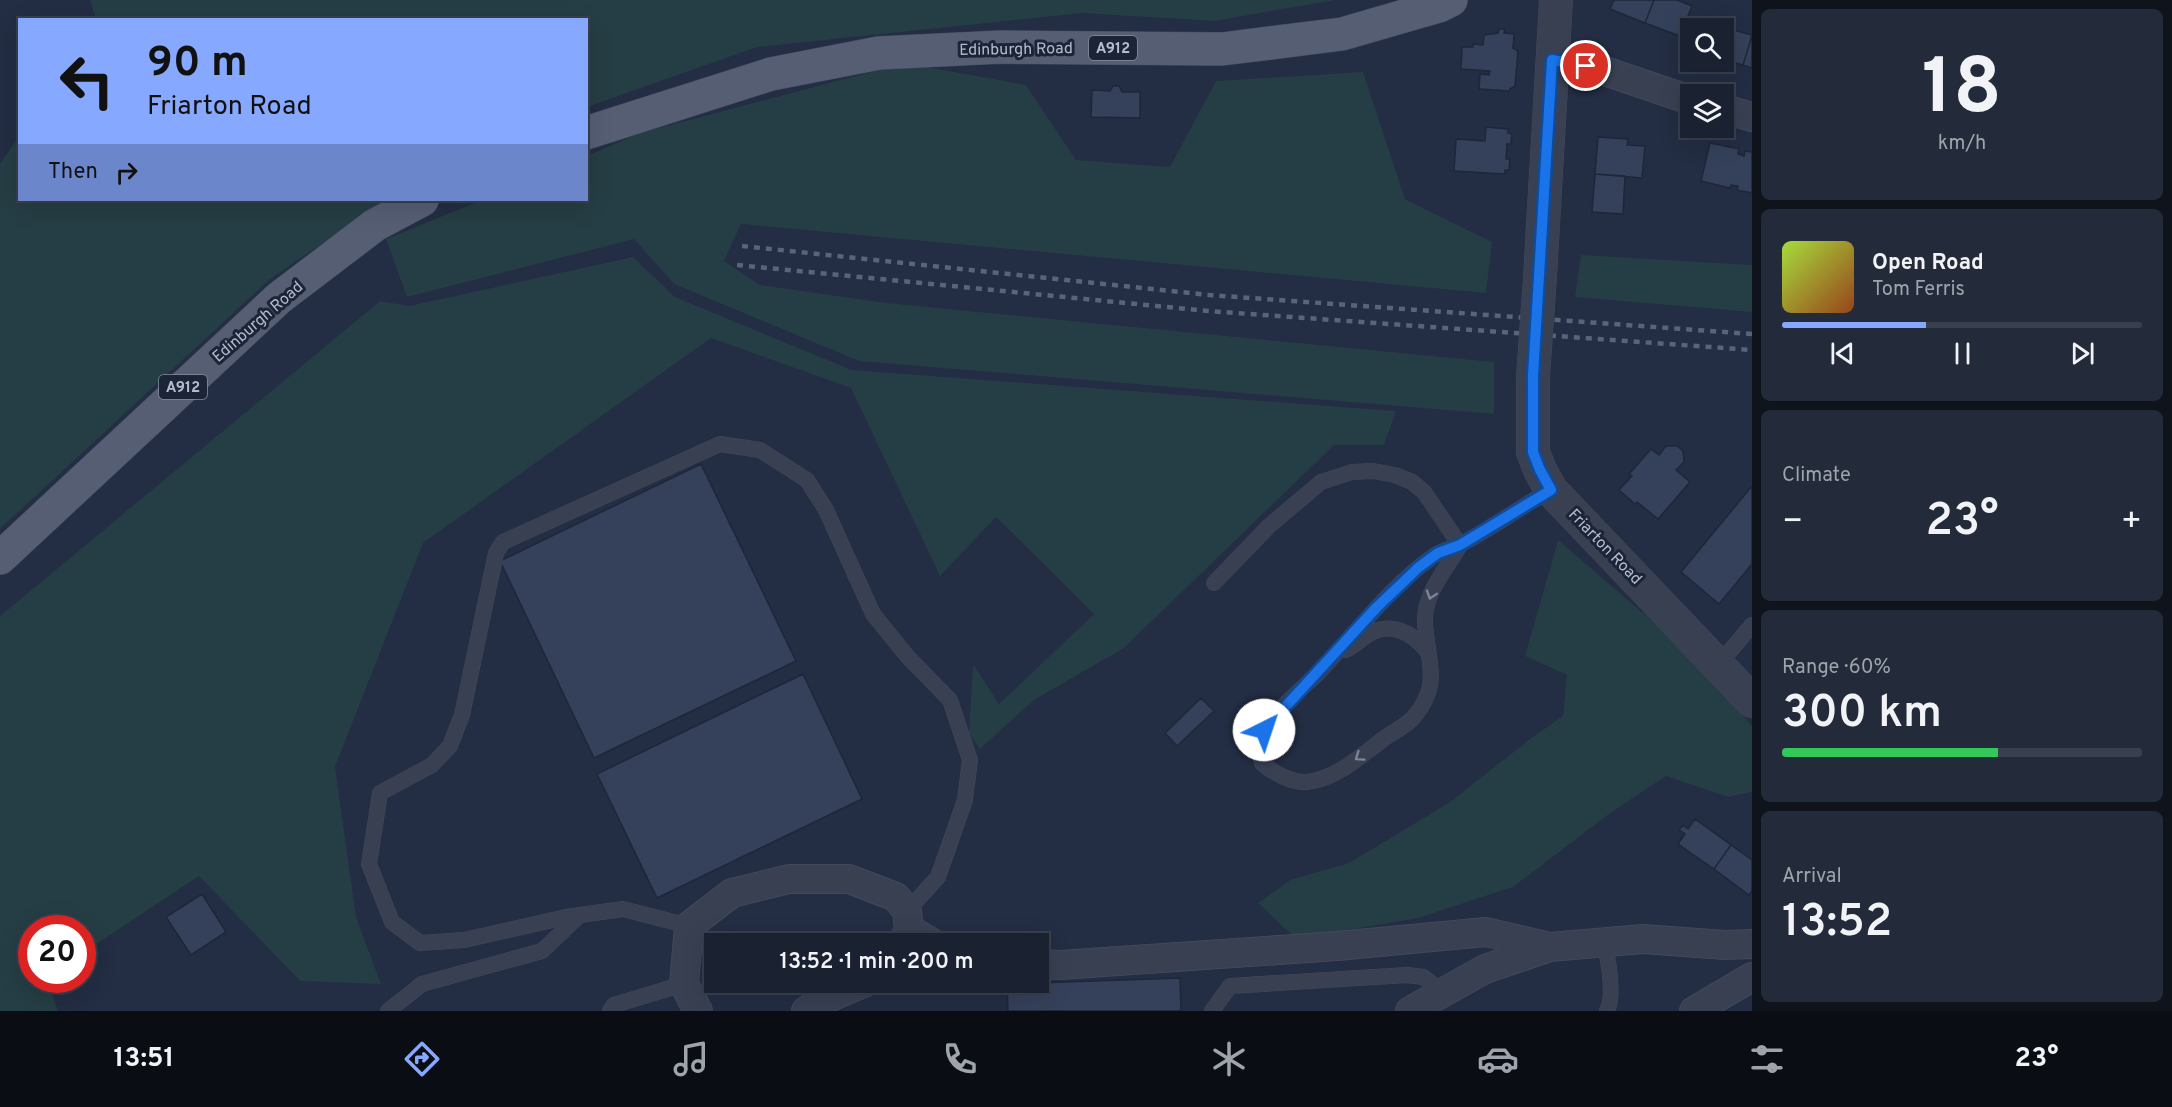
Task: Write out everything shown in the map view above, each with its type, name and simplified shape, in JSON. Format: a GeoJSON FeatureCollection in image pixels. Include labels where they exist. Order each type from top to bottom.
{"type":"FeatureCollection","features":[{"type":"Feature","properties":{"kind":"main road","name":"Edinburgh Road"},"geometry":{"type":"LineString","coordinates":[[588,132],[771,74],[879,53],[1001,47],[1222,49],[1342,34],[1439,6],[1451,0]]}},
{"type":"Feature","properties":{"kind":"main road","name":"Edinburgh Road"},"geometry":{"type":"LineString","coordinates":[[0,558],[279,298],[375,225],[420,201]]}},
{"type":"Feature","properties":{"kind":"street","name":"Friarton Road"},"geometry":{"type":"LineString","coordinates":[[1556,0],[1533,376],[1533,452],[1551,490],[1752,701]]}},
{"type":"Feature","properties":{"kind":"street"},"geometry":{"type":"LineString","coordinates":[[1552,60],[1599,69],[1680,97]]}},
{"type":"Feature","properties":{"kind":"street"},"geometry":{"type":"LineString","coordinates":[[1734,112],[1752,117]]}},
{"type":"Feature","properties":{"kind":"street"},"geometry":{"type":"LineString","coordinates":[[698,1011],[684,984],[689,926],[732,893],[789,879],[849,879],[896,897],[906,928]]}},
{"type":"Feature","properties":{"kind":"street"},"geometry":{"type":"LineString","coordinates":[[1049,964],[1314,947],[1486,932],[1550,947]]}},
{"type":"Feature","properties":{"kind":"street"},"geometry":{"type":"LineString","coordinates":[[1410,1011],[1485,969],[1550,947],[1643,939],[1725,945],[1752,944]]}},
{"type":"Feature","properties":{"kind":"street"},"geometry":{"type":"LineString","coordinates":[[1694,1011],[1752,978]]}},
{"type":"Feature","properties":{"kind":"street"},"geometry":{"type":"LineString","coordinates":[[806,1011],[821,1000],[840,993]]}},
{"type":"Feature","properties":{"kind":"lane"},"geometry":{"type":"LineString","coordinates":[[689,926],[623,909],[580,915],[464,940],[420,943],[392,922],[369,864],[380,793],[432,765],[450,746],[462,715],[496,553],[503,542],[720,444],[760,450],[807,480],[826,510],[873,614],[907,656],[950,700],[970,760],[965,800],[938,877],[906,928]]}},
{"type":"Feature","properties":{"kind":"lane"},"geometry":{"type":"LineString","coordinates":[[1214,584],[1269,526],[1321,482],[1352,472],[1372,471],[1395,475],[1412,482],[1424,492],[1460,545]]}},
{"type":"Feature","properties":{"kind":"lane"},"geometry":{"type":"LineString","coordinates":[[1460,545],[1434,586],[1425,616],[1430,686],[1428,695],[1412,719],[1327,777],[1305,782],[1278,775],[1262,763],[1260,742],[1264,730],[1377,607],[1419,567],[1438,553],[1460,545],[1551,490]]}},
{"type":"Feature","properties":{"kind":"lane"},"geometry":{"type":"LineString","coordinates":[[1719,664],[1752,625]]}},
{"type":"Feature","properties":{"kind":"lane"},"geometry":{"type":"LineString","coordinates":[[1332,656],[1350,649],[1371,633],[1389,628],[1403,631],[1427,651]]}},
{"type":"Feature","properties":{"kind":"lane"},"geometry":{"type":"LineString","coordinates":[[388,1011],[422,984],[542,951],[580,915]]}},
{"type":"Feature","properties":{"kind":"lane"},"geometry":{"type":"LineString","coordinates":[[1604,941],[1608,960],[1611,1004],[1607,1011]]}},
{"type":"Feature","properties":{"kind":"lane"},"geometry":{"type":"LineString","coordinates":[[1212,1011],[1230,986],[1407,975],[1423,977],[1443,992]]}},
{"type":"Feature","properties":{"kind":"lane"},"geometry":{"type":"LineString","coordinates":[[610,1011],[614,1005],[684,984]]}},
{"type":"Feature","properties":{"kind":"shaded area"},"geometry":{"type":"Polygon","coordinates":[[[90,0],[1335,0],[1214,21],[1083,13],[757,47],[588,107],[588,18],[95,18],[90,0]]]}},
{"type":"Feature","properties":{"kind":"shaded area"},"geometry":{"type":"Polygon","coordinates":[[[905,63],[1026,85],[1076,160],[1170,167],[1216,81],[1363,72],[1405,199],[1492,242],[1486,293],[741,224],[724,261],[760,285],[886,303],[1494,362],[1494,414],[859,361],[674,284],[634,239],[407,297],[386,239],[480,201],[588,201],[588,156],[640,133],[905,63]]]}},
{"type":"Feature","properties":{"kind":"shaded area"},"geometry":{"type":"Polygon","coordinates":[[[18,137],[18,201],[385,201],[270,279],[0,529],[0,164],[18,137]]]}},
{"type":"Feature","properties":{"kind":"shaded area"},"geometry":{"type":"Polygon","coordinates":[[[1581,255],[1752,265],[1752,312],[1575,297],[1581,255]]]}},
{"type":"Feature","properties":{"kind":"shaded area"},"geometry":{"type":"Polygon","coordinates":[[[633,257],[675,297],[852,370],[1396,411],[1384,445],[1334,445],[1124,648],[1034,700],[980,749],[969,733],[973,664],[999,704],[1094,614],[996,517],[940,576],[851,388],[711,338],[423,543],[335,767],[356,917],[381,984],[300,981],[199,876],[96,944],[96,915],[18,915],[18,993],[52,993],[58,1011],[0,1011],[0,616],[380,301],[409,306],[633,257]]]}},
{"type":"Feature","properties":{"kind":"shaded area"},"geometry":{"type":"Polygon","coordinates":[[[1558,540],[1679,644],[1752,726],[1752,792],[1728,797],[1666,776],[1609,814],[1513,887],[1418,918],[1296,939],[1258,903],[1290,880],[1349,863],[1450,802],[1563,716],[1567,675],[1525,656],[1558,540]]]}},
{"type":"Feature","properties":{"kind":"building"},"geometry":{"type":"Polygon","coordinates":[[[1614,0],[1654,0],[1645,23],[1610,9],[1614,0]]]}},
{"type":"Feature","properties":{"kind":"building"},"geometry":{"type":"Polygon","coordinates":[[[1654,0],[1677,0],[1692,6],[1687,18],[1680,18],[1680,36],[1645,23],[1654,0]]]}},
{"type":"Feature","properties":{"kind":"building"},"geometry":{"type":"Polygon","coordinates":[[[1499,29],[1505,29],[1504,33],[1514,34],[1513,48],[1518,51],[1515,86],[1509,91],[1479,89],[1480,74],[1489,75],[1490,71],[1461,69],[1462,47],[1473,47],[1473,44],[1483,45],[1484,35],[1498,33],[1499,29]]]}},
{"type":"Feature","properties":{"kind":"building"},"geometry":{"type":"Polygon","coordinates":[[[1734,30],[1752,35],[1743,65],[1734,63],[1734,30]]]}},
{"type":"Feature","properties":{"kind":"building"},"geometry":{"type":"Polygon","coordinates":[[[1752,35],[1752,68],[1743,65],[1752,35]]]}},
{"type":"Feature","properties":{"kind":"building"},"geometry":{"type":"Polygon","coordinates":[[[1113,86],[1119,86],[1122,92],[1140,92],[1140,118],[1091,117],[1092,90],[1110,91],[1113,86]]]}},
{"type":"Feature","properties":{"kind":"building"},"geometry":{"type":"Polygon","coordinates":[[[1486,127],[1508,129],[1508,133],[1512,134],[1511,144],[1507,144],[1506,159],[1510,159],[1509,170],[1505,170],[1505,174],[1454,171],[1456,139],[1485,141],[1486,127]]]}},
{"type":"Feature","properties":{"kind":"building"},"geometry":{"type":"Polygon","coordinates":[[[1598,137],[1628,139],[1627,145],[1645,146],[1642,178],[1595,174],[1598,137]]]}},
{"type":"Feature","properties":{"kind":"building"},"geometry":{"type":"Polygon","coordinates":[[[1710,143],[1739,149],[1738,154],[1744,156],[1745,151],[1752,152],[1752,193],[1737,190],[1738,186],[1731,185],[1730,188],[1701,181],[1710,143]]]}},
{"type":"Feature","properties":{"kind":"building"},"geometry":{"type":"Polygon","coordinates":[[[1595,174],[1625,176],[1623,214],[1592,212],[1595,174]]]}},
{"type":"Feature","properties":{"kind":"building"},"geometry":{"type":"Polygon","coordinates":[[[1666,446],[1677,446],[1683,451],[1684,462],[1676,470],[1690,482],[1658,519],[1619,490],[1632,476],[1629,474],[1651,449],[1659,455],[1666,446]]]}},
{"type":"Feature","properties":{"kind":"building"},"geometry":{"type":"Polygon","coordinates":[[[701,464],[796,661],[594,758],[500,561],[701,464]]]}},
{"type":"Feature","properties":{"kind":"building"},"geometry":{"type":"Polygon","coordinates":[[[1752,486],[1752,564],[1719,604],[1681,572],[1752,486]]]}},
{"type":"Feature","properties":{"kind":"building"},"geometry":{"type":"Polygon","coordinates":[[[803,674],[862,799],[657,898],[597,774],[803,674]]]}},
{"type":"Feature","properties":{"kind":"building"},"geometry":{"type":"Polygon","coordinates":[[[1201,698],[1214,711],[1177,746],[1165,733],[1201,698]]]}},
{"type":"Feature","properties":{"kind":"building"},"geometry":{"type":"Polygon","coordinates":[[[1695,819],[1731,845],[1714,869],[1678,844],[1685,834],[1679,830],[1683,825],[1688,829],[1695,819]]]}},
{"type":"Feature","properties":{"kind":"building"},"geometry":{"type":"Polygon","coordinates":[[[1731,845],[1752,860],[1752,891],[1749,895],[1714,869],[1731,845]]]}},
{"type":"Feature","properties":{"kind":"building"},"geometry":{"type":"Polygon","coordinates":[[[202,894],[226,932],[191,955],[166,917],[202,894]]]}},
{"type":"Feature","properties":{"kind":"building"},"geometry":{"type":"Polygon","coordinates":[[[1180,978],[1181,1011],[1008,1011],[1007,993],[1049,993],[1049,983],[1180,978]]]}},
{"type":"Feature","properties":{"kind":"railway"},"geometry":{"type":"LineString","coordinates":[[742,246],[1209,295],[1752,334]]}},
{"type":"Feature","properties":{"kind":"railway"},"geometry":{"type":"LineString","coordinates":[[737,265],[1208,311],[1752,350]]}},
{"type":"Feature","properties":{"kind":"route"},"geometry":{"type":"LineString","coordinates":[[1264,730],[1377,607],[1419,567],[1438,553],[1460,545],[1551,490],[1533,452],[1533,376],[1552,60],[1586,66]]}}]}
